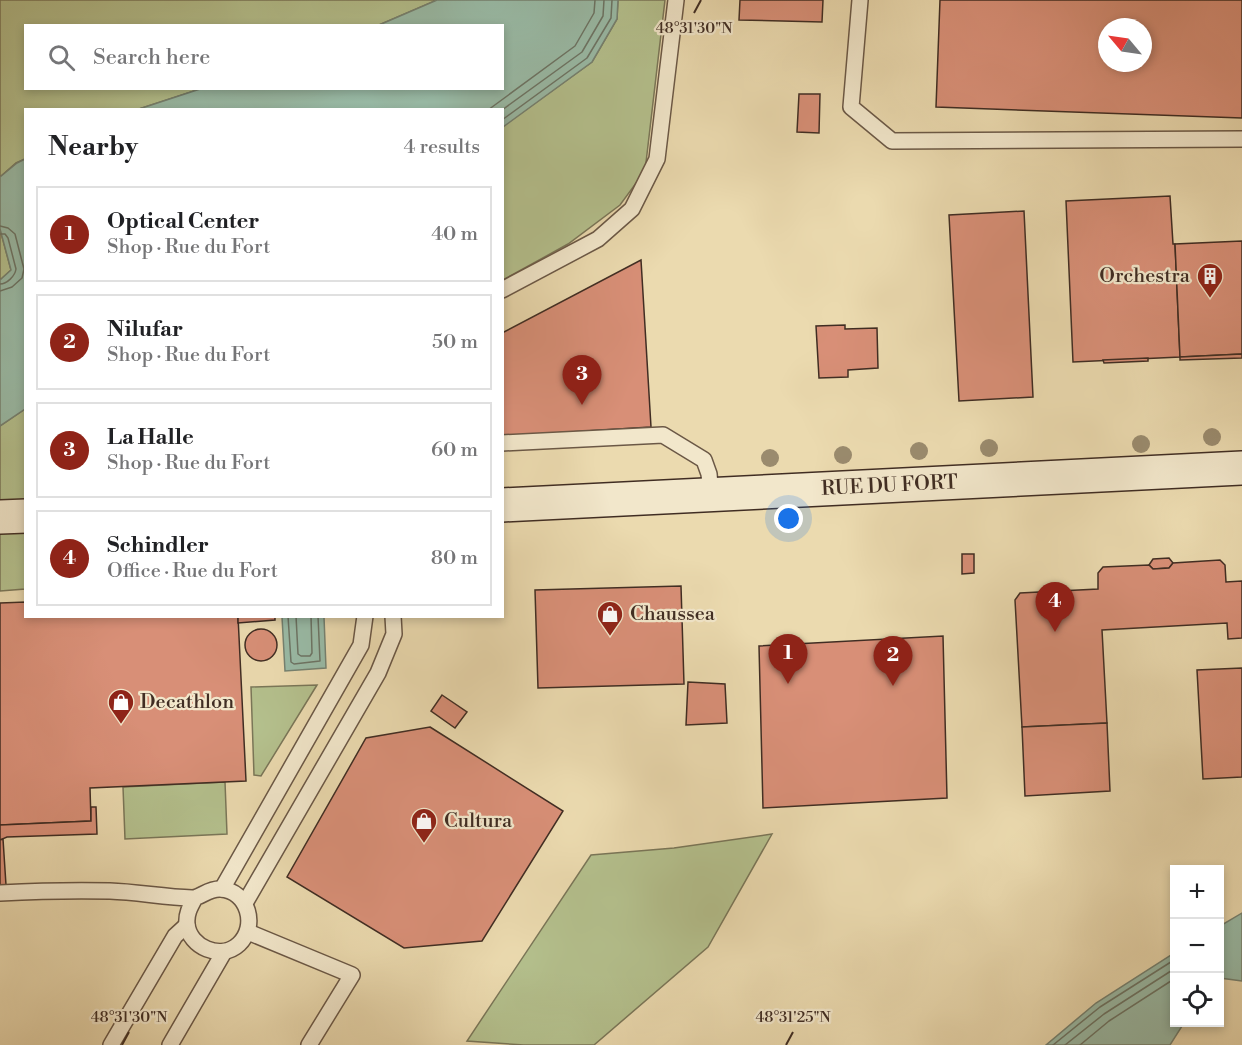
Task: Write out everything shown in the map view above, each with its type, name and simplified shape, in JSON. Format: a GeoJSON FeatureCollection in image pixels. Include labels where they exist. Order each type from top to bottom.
{"type":"FeatureCollection","features":[{"type":"Feature","properties":{"kind":"main road","name":"RUE DU FORT"},"geometry":{"type":"LineString","coordinates":[[504,505],[710,484],[1242,447]]}},
{"type":"Feature","properties":{"kind":"main road","name":"RUE DU FORT"},"geometry":{"type":"LineString","coordinates":[[504,484],[710,484],[1242,468]]}},
{"type":"Feature","properties":{"kind":"main road"},"geometry":{"type":"LineString","coordinates":[[0,517],[24,516]]}},
{"type":"Feature","properties":{"kind":"lane"},"geometry":{"type":"LineString","coordinates":[[504,289],[598,239],[632,209],[657,159],[676,0]]}},
{"type":"Feature","properties":{"kind":"lane"},"geometry":{"type":"LineString","coordinates":[[860,0],[851,107],[892,141],[1242,139]]}},
{"type":"Feature","properties":{"kind":"lane"},"geometry":{"type":"LineString","coordinates":[[504,443],[663,435],[704,460],[710,484]]}},
{"type":"Feature","properties":{"kind":"lane"},"geometry":{"type":"LineString","coordinates":[[222,889],[361,645],[365,618]]}},
{"type":"Feature","properties":{"kind":"lane"},"geometry":{"type":"LineString","coordinates":[[245,903],[378,673],[393,634],[393,618]]}},
{"type":"Feature","properties":{"kind":"lane"},"geometry":{"type":"LineString","coordinates":[[222,889],[235,893],[245,903],[250,917],[248,932],[238,945],[224,951],[207,950],[194,940],[187,925],[188,911],[195,898],[207,891],[222,889]]}},
{"type":"Feature","properties":{"kind":"lane"},"geometry":{"type":"LineString","coordinates":[[0,893],[51,890],[111,891],[195,898]]}},
{"type":"Feature","properties":{"kind":"lane"},"geometry":{"type":"LineString","coordinates":[[111,1045],[175,936],[187,925]]}},
{"type":"Feature","properties":{"kind":"lane"},"geometry":{"type":"LineString","coordinates":[[248,932],[352,975],[309,1045]]}},
{"type":"Feature","properties":{"kind":"lane"},"geometry":{"type":"LineString","coordinates":[[170,1045],[224,951]]}},
{"type":"Feature","properties":{"kind":"shaded area"},"geometry":{"type":"Polygon","coordinates":[[[0,0],[437,0],[381,24],[24,24],[24,90],[197,90],[142,108],[24,108],[24,159],[16,163],[0,177],[0,0]]]}},
{"type":"Feature","properties":{"kind":"shaded area"},"geometry":{"type":"Polygon","coordinates":[[[618,0],[665,0],[645,171],[620,205],[568,244],[504,279],[504,126],[592,62],[617,19],[618,0]]]}},
{"type":"Feature","properties":{"kind":"shaded area"},"geometry":{"type":"Polygon","coordinates":[[[0,229],[11,270],[0,280],[0,229]]]}},
{"type":"Feature","properties":{"kind":"shaded area"},"geometry":{"type":"Polygon","coordinates":[[[24,410],[24,500],[0,502],[0,426],[24,410]]]}},
{"type":"Feature","properties":{"kind":"shaded area"},"geometry":{"type":"Polygon","coordinates":[[[24,527],[24,589],[0,591],[0,528],[24,527]]]}},
{"type":"Feature","properties":{"kind":"shaded area"},"geometry":{"type":"Polygon","coordinates":[[[317,685],[261,776],[254,775],[251,687],[317,685]]]}},
{"type":"Feature","properties":{"kind":"shaded area"},"geometry":{"type":"Polygon","coordinates":[[[225,782],[227,834],[125,839],[123,787],[225,782]]]}},
{"type":"Feature","properties":{"kind":"shaded area"},"geometry":{"type":"Polygon","coordinates":[[[772,834],[708,947],[594,1045],[524,1045],[467,1041],[591,855],[674,848],[772,834]]]}},
{"type":"Feature","properties":{"kind":"water"},"geometry":{"type":"Polygon","coordinates":[[[437,0],[618,0],[617,19],[592,62],[504,126],[504,108],[142,108],[197,90],[504,90],[504,24],[381,24],[437,0]]]}},
{"type":"Feature","properties":{"kind":"water"},"geometry":{"type":"Polygon","coordinates":[[[24,160],[24,410],[0,426],[0,280],[11,270],[0,229],[0,177],[24,160]]]}},
{"type":"Feature","properties":{"kind":"water"},"geometry":{"type":"Polygon","coordinates":[[[282,618],[324,618],[326,668],[285,671],[282,618]]]}},
{"type":"Feature","properties":{"kind":"water"},"geometry":{"type":"Polygon","coordinates":[[[1242,913],[1242,981],[1224,979],[1224,924],[1242,913]]]}},
{"type":"Feature","properties":{"kind":"water"},"geometry":{"type":"Polygon","coordinates":[[[1170,956],[1170,1027],[1181,1027],[1170,1045],[1046,1045],[1096,1003],[1170,956]]]}},
{"type":"Feature","properties":{"kind":"building"},"geometry":{"type":"Polygon","coordinates":[[[740,0],[823,0],[822,22],[739,20],[740,0]]]}},
{"type":"Feature","properties":{"kind":"building"},"geometry":{"type":"Polygon","coordinates":[[[940,0],[1242,0],[1242,118],[936,107],[940,0]]]}},
{"type":"Feature","properties":{"kind":"building"},"geometry":{"type":"Polygon","coordinates":[[[799,94],[820,94],[819,133],[797,132],[799,94]]]}},
{"type":"Feature","properties":{"kind":"building"},"geometry":{"type":"Polygon","coordinates":[[[1170,196],[1173,244],[1175,244],[1180,357],[1073,362],[1066,201],[1170,196]]]}},
{"type":"Feature","properties":{"kind":"building"},"geometry":{"type":"Polygon","coordinates":[[[1024,211],[1033,397],[959,401],[949,215],[1024,211]]]}},
{"type":"Feature","properties":{"kind":"building","name":"Orchestra"},"geometry":{"type":"Polygon","coordinates":[[[1242,241],[1242,354],[1180,357],[1175,244],[1242,241]]]}},
{"type":"Feature","properties":{"kind":"building"},"geometry":{"type":"Polygon","coordinates":[[[641,260],[651,427],[504,436],[504,332],[641,260]]]}},
{"type":"Feature","properties":{"kind":"building"},"geometry":{"type":"Polygon","coordinates":[[[845,325],[845,329],[877,328],[878,368],[848,370],[848,377],[819,378],[816,326],[845,325]]]}},
{"type":"Feature","properties":{"kind":"building"},"geometry":{"type":"Polygon","coordinates":[[[1242,354],[1242,358],[1180,360],[1180,357],[1242,354]]]}},
{"type":"Feature","properties":{"kind":"building"},"geometry":{"type":"Polygon","coordinates":[[[1148,358],[1148,361],[1104,363],[1103,360],[1148,358]]]}},
{"type":"Feature","properties":{"kind":"building"},"geometry":{"type":"Polygon","coordinates":[[[962,554],[974,554],[974,573],[962,574],[962,554]]]}},
{"type":"Feature","properties":{"kind":"building"},"geometry":{"type":"Polygon","coordinates":[[[1169,558],[1173,563],[1169,568],[1153,569],[1149,565],[1153,559],[1169,558]]]}},
{"type":"Feature","properties":{"kind":"building"},"geometry":{"type":"Polygon","coordinates":[[[1220,560],[1225,565],[1226,582],[1242,581],[1242,638],[1228,639],[1227,623],[1102,630],[1107,723],[1022,727],[1015,600],[1020,593],[1098,589],[1098,573],[1103,567],[1149,565],[1153,569],[1169,568],[1173,563],[1220,560]]]}},
{"type":"Feature","properties":{"kind":"building","name":"Chaussea"},"geometry":{"type":"Polygon","coordinates":[[[681,586],[684,684],[538,688],[535,590],[681,586]]]}},
{"type":"Feature","properties":{"kind":"building","name":"Decathlon"},"geometry":{"type":"Polygon","coordinates":[[[24,602],[24,618],[238,618],[246,781],[90,788],[91,821],[0,825],[0,603],[24,602]]]}},
{"type":"Feature","properties":{"kind":"building"},"geometry":{"type":"Polygon","coordinates":[[[238,618],[275,618],[275,620],[238,623],[238,618]]]}},
{"type":"Feature","properties":{"kind":"building"},"geometry":{"type":"Polygon","coordinates":[[[261,629],[272,634],[277,645],[272,656],[261,661],[250,656],[245,645],[250,634],[261,629]]]}},
{"type":"Feature","properties":{"kind":"building"},"geometry":{"type":"Polygon","coordinates":[[[943,636],[947,798],[763,808],[759,646],[943,636]]]}},
{"type":"Feature","properties":{"kind":"building"},"geometry":{"type":"Polygon","coordinates":[[[1242,668],[1242,777],[1203,779],[1197,670],[1242,668]]]}},
{"type":"Feature","properties":{"kind":"building"},"geometry":{"type":"Polygon","coordinates":[[[688,682],[725,684],[727,723],[686,725],[688,682]]]}},
{"type":"Feature","properties":{"kind":"building"},"geometry":{"type":"Polygon","coordinates":[[[442,695],[467,712],[455,728],[431,711],[442,695]]]}},
{"type":"Feature","properties":{"kind":"building"},"geometry":{"type":"Polygon","coordinates":[[[1107,723],[1110,791],[1025,796],[1022,727],[1107,723]]]}},
{"type":"Feature","properties":{"kind":"building","name":"Cultura"},"geometry":{"type":"Polygon","coordinates":[[[430,727],[563,811],[482,941],[404,948],[287,877],[366,738],[430,727]]]}},
{"type":"Feature","properties":{"kind":"building"},"geometry":{"type":"Polygon","coordinates":[[[91,807],[96,807],[97,834],[7,837],[0,840],[0,825],[91,821],[91,807]]]}},
{"type":"Feature","properties":{"kind":"building"},"geometry":{"type":"Polygon","coordinates":[[[3,839],[6,885],[0,885],[0,840],[3,839]]]}},
{"type":"Feature","properties":{"kind":"place","name":"Orchestra"},"geometry":{"type":"Point","coordinates":[1210,299]}},
{"type":"Feature","properties":{"kind":"place","name":"La Halle"},"geometry":{"type":"Point","coordinates":[582,405]}},
{"type":"Feature","properties":{"kind":"place","name":"Schindler"},"geometry":{"type":"Point","coordinates":[1055,632]}},
{"type":"Feature","properties":{"kind":"place","name":"Chaussea"},"geometry":{"type":"Point","coordinates":[610,637]}},
{"type":"Feature","properties":{"kind":"place","name":"Optical Center"},"geometry":{"type":"Point","coordinates":[788,684]}},
{"type":"Feature","properties":{"kind":"place","name":"Nilufar"},"geometry":{"type":"Point","coordinates":[893,686]}},
{"type":"Feature","properties":{"kind":"place","name":"Decathlon"},"geometry":{"type":"Point","coordinates":[121,725]}},
{"type":"Feature","properties":{"kind":"place","name":"Cultura"},"geometry":{"type":"Point","coordinates":[424,844]}}]}
